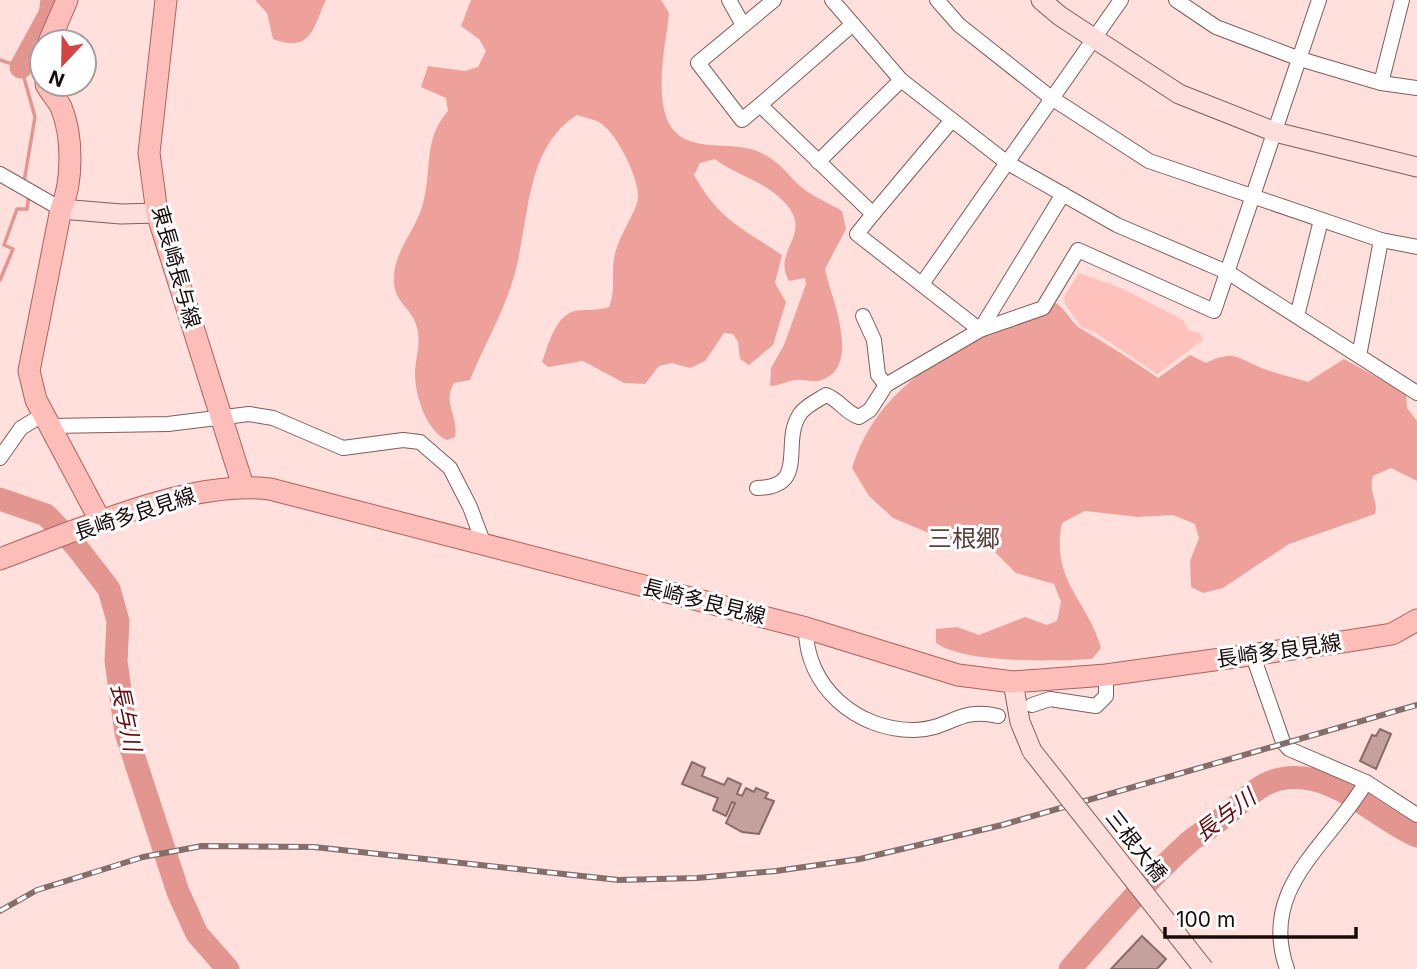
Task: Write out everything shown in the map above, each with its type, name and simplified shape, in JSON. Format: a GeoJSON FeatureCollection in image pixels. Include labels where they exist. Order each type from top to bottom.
{"type":"FeatureCollection","features":[{"type":"Feature","properties":{"kind":"main road"},"geometry":{"type":"LineString","coordinates":[[55,28],[67,0]]}},
{"type":"Feature","properties":{"kind":"main road","name":"東長崎長与線"},"geometry":{"type":"LineString","coordinates":[[166,0],[149,153],[157,213],[243,486]]}},
{"type":"Feature","properties":{"kind":"main road"},"geometry":{"type":"LineString","coordinates":[[55,98],[61,107],[66,126],[69,191],[61,209],[29,372],[36,400],[94,524]]}},
{"type":"Feature","properties":{"kind":"main road","name":"長崎多良見線"},"geometry":{"type":"LineString","coordinates":[[1,558],[94,524],[200,492],[243,486],[270,489],[485,547],[806,628],[958,675],[1013,681],[1106,675],[1392,634],[1417,621]]}},
{"type":"Feature","properties":{"kind":"street"},"geometry":{"type":"LineString","coordinates":[[729,0],[743,25]]}},
{"type":"Feature","properties":{"kind":"street"},"geometry":{"type":"LineString","coordinates":[[774,0],[698,62],[743,120],[853,24]]}},
{"type":"Feature","properties":{"kind":"street"},"geometry":{"type":"LineString","coordinates":[[832,0],[901,80],[1006,162],[1117,225],[1229,273],[1417,393]]}},
{"type":"Feature","properties":{"kind":"street"},"geometry":{"type":"LineString","coordinates":[[937,0],[959,25],[1050,97],[1149,162],[1381,240],[1417,247]]}},
{"type":"Feature","properties":{"kind":"street"},"geometry":{"type":"LineString","coordinates":[[1041,0],[1179,94],[1275,132],[1417,167]]}},
{"type":"Feature","properties":{"kind":"street"},"geometry":{"type":"LineString","coordinates":[[922,284],[1050,97],[1121,0]]}},
{"type":"Feature","properties":{"kind":"street"},"geometry":{"type":"LineString","coordinates":[[1176,0],[1216,27],[1300,59],[1381,83],[1417,88]]}},
{"type":"Feature","properties":{"kind":"street"},"geometry":{"type":"LineString","coordinates":[[757,488],[776,488],[783,482],[792,461],[793,432],[800,413],[826,395],[834,398],[851,415],[859,417],[870,410],[886,385],[980,330],[1043,307],[1078,250],[1214,311],[1229,273],[1250,197],[1275,132],[1319,0]]}},
{"type":"Feature","properties":{"kind":"street"},"geometry":{"type":"LineString","coordinates":[[1381,83],[1402,0]]}},
{"type":"Feature","properties":{"kind":"street"},"geometry":{"type":"LineString","coordinates":[[818,162],[901,80]]}},
{"type":"Feature","properties":{"kind":"street"},"geometry":{"type":"LineString","coordinates":[[760,105],[873,214]]}},
{"type":"Feature","properties":{"kind":"street"},"geometry":{"type":"LineString","coordinates":[[953,120],[857,234],[980,330]]}},
{"type":"Feature","properties":{"kind":"street"},"geometry":{"type":"LineString","coordinates":[[0,174],[61,209],[121,214],[157,213]]}},
{"type":"Feature","properties":{"kind":"street"},"geometry":{"type":"LineString","coordinates":[[980,330],[1062,194]]}},
{"type":"Feature","properties":{"kind":"street"},"geometry":{"type":"LineString","coordinates":[[1297,316],[1321,220]]}},
{"type":"Feature","properties":{"kind":"street"},"geometry":{"type":"LineString","coordinates":[[1359,356],[1381,240]]}},
{"type":"Feature","properties":{"kind":"street"},"geometry":{"type":"LineString","coordinates":[[863,316],[874,340],[878,375],[886,385]]}},
{"type":"Feature","properties":{"kind":"street"},"geometry":{"type":"LineString","coordinates":[[0,458],[21,428],[47,420],[168,424],[249,414],[273,418],[343,447],[403,440],[420,442],[450,468],[470,507],[485,547]]}},
{"type":"Feature","properties":{"kind":"street"},"geometry":{"type":"LineString","coordinates":[[806,628],[806,651],[812,667],[824,688],[855,714],[887,725],[914,730],[936,728],[978,711],[998,716]]}},
{"type":"Feature","properties":{"kind":"street"},"geometry":{"type":"LineString","coordinates":[[1253,656],[1283,742],[1304,757],[1364,785],[1417,815]]}},
{"type":"Feature","properties":{"kind":"street"},"geometry":{"type":"LineString","coordinates":[[1032,705],[1050,699],[1068,699],[1096,706],[1103,702],[1106,696],[1106,675]]}},
{"type":"Feature","properties":{"kind":"street","name":"三根大橋"},"geometry":{"type":"LineString","coordinates":[[1013,681],[1020,722],[1032,751],[1204,969]]}},
{"type":"Feature","properties":{"kind":"street"},"geometry":{"type":"LineString","coordinates":[[1287,969],[1279,947],[1278,923],[1286,893],[1364,785]]}},
{"type":"Feature","properties":{"kind":"shaded area"},"geometry":{"type":"Polygon","coordinates":[[[255,0],[326,0],[309,35],[296,43],[286,43],[273,39],[267,13],[255,0]]]}},
{"type":"Feature","properties":{"kind":"shaded area"},"geometry":{"type":"Polygon","coordinates":[[[471,0],[661,0],[669,13],[662,100],[673,130],[693,142],[745,148],[762,153],[780,165],[804,190],[842,211],[846,229],[825,269],[841,331],[840,363],[832,374],[818,381],[796,380],[770,386],[771,368],[784,345],[806,284],[805,278],[789,281],[785,270],[785,259],[795,231],[795,221],[791,210],[773,192],[715,159],[700,163],[694,175],[703,190],[732,222],[782,255],[775,283],[786,302],[773,345],[749,365],[740,359],[738,342],[733,334],[724,333],[705,361],[690,368],[672,363],[659,366],[645,384],[624,383],[583,361],[548,367],[542,362],[553,332],[568,314],[609,307],[616,251],[638,198],[635,180],[615,138],[600,123],[577,115],[559,130],[546,149],[530,193],[517,264],[507,298],[470,380],[454,383],[451,390],[450,404],[455,437],[447,440],[433,429],[419,400],[415,380],[417,328],[411,314],[399,299],[394,276],[401,249],[422,207],[431,145],[440,122],[448,111],[446,98],[421,87],[428,66],[465,71],[478,67],[486,51],[479,39],[461,26],[471,0]]]}},
{"type":"Feature","properties":{"kind":"shaded area"},"geometry":{"type":"Polygon","coordinates":[[[1079,273],[1121,288],[1183,320],[1188,330],[1200,333],[1203,340],[1157,374],[1094,332],[1081,327],[1065,304],[1064,297],[1079,273]]]}},
{"type":"Feature","properties":{"kind":"shaded area"},"geometry":{"type":"Polygon","coordinates":[[[1056,303],[1079,328],[1158,378],[1190,355],[1206,363],[1224,357],[1236,357],[1264,369],[1308,382],[1344,359],[1406,393],[1407,408],[1417,421],[1417,481],[1391,468],[1373,476],[1375,514],[1289,544],[1223,588],[1203,593],[1191,587],[1190,561],[1199,538],[1195,524],[1173,515],[1138,517],[1085,511],[1062,523],[1060,543],[1061,560],[1066,575],[1101,648],[1092,659],[1011,660],[950,650],[936,643],[936,629],[957,627],[979,635],[1025,617],[1047,625],[1057,621],[1061,602],[1054,584],[1016,573],[993,550],[968,537],[948,541],[893,518],[869,496],[852,468],[872,425],[885,407],[918,375],[958,349],[1038,315],[1056,303]]]}},
{"type":"Feature","properties":{"kind":"building"},"geometry":{"type":"Polygon","coordinates":[[[1380,729],[1391,734],[1376,769],[1360,761],[1372,735],[1376,736],[1380,729]]]}},
{"type":"Feature","properties":{"kind":"building"},"geometry":{"type":"Polygon","coordinates":[[[692,762],[705,768],[702,776],[724,785],[728,778],[741,784],[737,794],[742,796],[746,788],[754,792],[756,788],[768,793],[765,798],[774,801],[759,834],[742,832],[726,823],[735,803],[732,802],[726,816],[713,810],[718,798],[682,784],[692,762]]]}},
{"type":"Feature","properties":{"kind":"building"},"geometry":{"type":"Polygon","coordinates":[[[1142,936],[1166,959],[1157,969],[1111,969],[1142,936]]]}},
{"type":"Feature","properties":{"kind":"waterway"},"geometry":{"type":"LineString","coordinates":[[21,67],[50,14],[52,0]]}},
{"type":"Feature","properties":{"kind":"waterway"},"geometry":{"type":"LineString","coordinates":[[0,60],[21,67],[35,117],[24,182]]}},
{"type":"Feature","properties":{"kind":"waterway"},"geometry":{"type":"LineString","coordinates":[[0,280],[13,249],[4,245],[17,209],[27,209],[29,194]]}},
{"type":"Feature","properties":{"kind":"waterway","name":"長与川"},"geometry":{"type":"LineString","coordinates":[[0,499],[46,515],[75,545],[109,589],[118,621],[116,661],[126,733],[178,892],[197,934],[228,969]]}},
{"type":"Feature","properties":{"kind":"waterway","name":"長与川"},"geometry":{"type":"LineString","coordinates":[[1070,969],[1171,859],[1265,784],[1289,778],[1319,781],[1348,794],[1417,836]]}},
{"type":"Feature","properties":{"kind":"railway"},"geometry":{"type":"LineString","coordinates":[[0,911],[37,890],[143,857],[202,846],[314,847],[619,880],[697,878],[776,871],[860,859],[1002,825],[1417,705]]}},
{"type":"Feature","properties":{"kind":"district","name":"三根郷"},"geometry":{"type":"Point","coordinates":[964,539]}}]}
